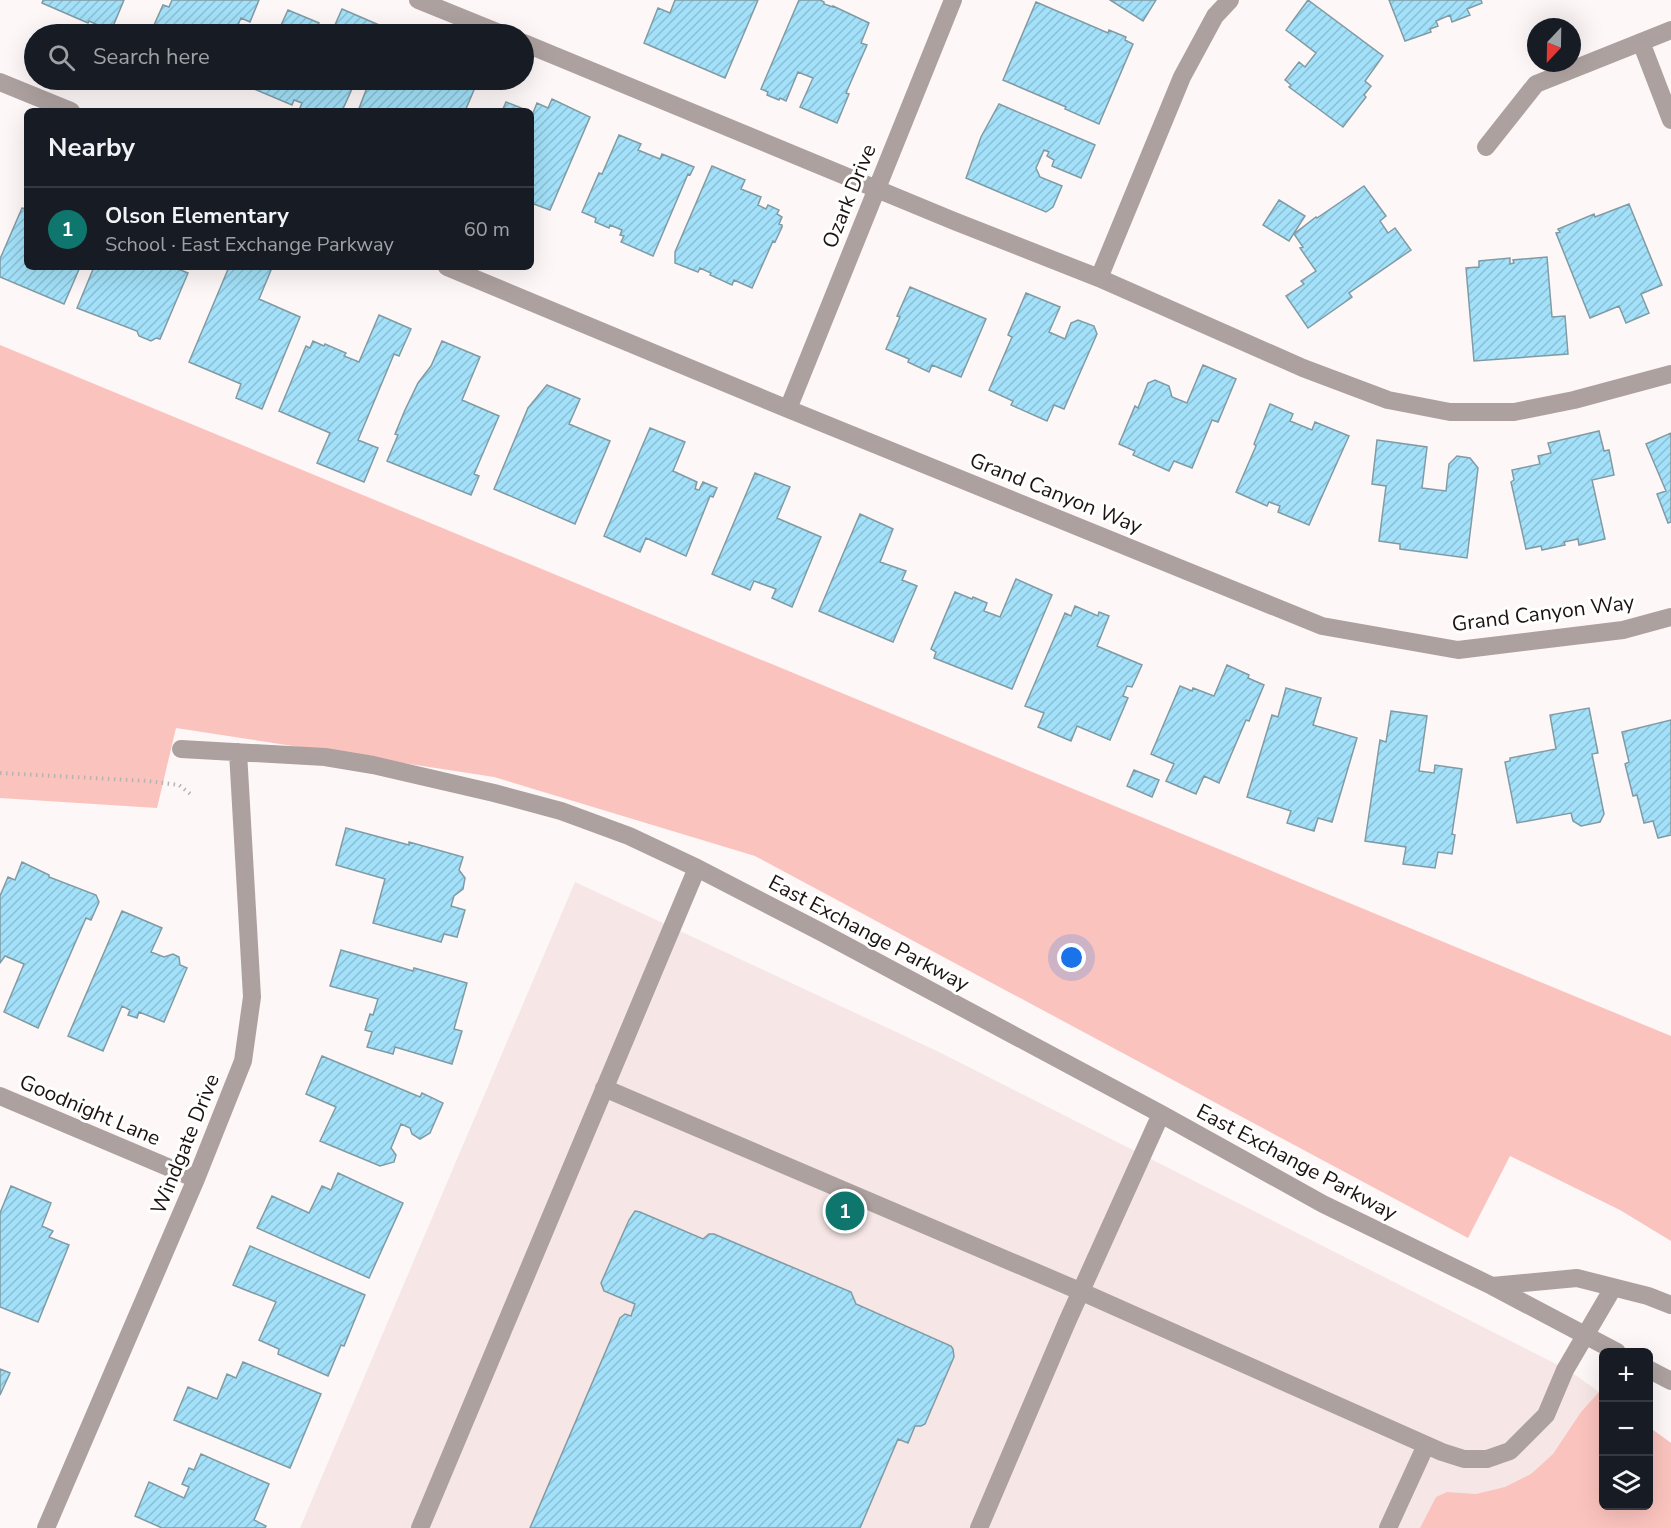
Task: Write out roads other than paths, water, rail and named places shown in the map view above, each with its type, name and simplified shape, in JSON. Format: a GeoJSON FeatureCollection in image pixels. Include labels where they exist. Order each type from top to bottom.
{"type":"FeatureCollection","features":[{"type":"Feature","properties":{"kind":"street"},"geometry":{"type":"LineString","coordinates":[[418,0],[477,24]]}},
{"type":"Feature","properties":{"kind":"street","name":"Ozark Drive"},"geometry":{"type":"LineString","coordinates":[[788,409],[953,0]]}},
{"type":"Feature","properties":{"kind":"street"},"geometry":{"type":"LineString","coordinates":[[1099,278],[1182,77],[1215,16],[1230,0]]}},
{"type":"Feature","properties":{"kind":"street"},"geometry":{"type":"LineString","coordinates":[[1486,147],[1536,84],[1671,30]]}},
{"type":"Feature","properties":{"kind":"street"},"geometry":{"type":"LineString","coordinates":[[1641,42],[1671,120]]}},
{"type":"Feature","properties":{"kind":"street"},"geometry":{"type":"LineString","coordinates":[[534,47],[1099,278],[1303,368],[1388,400],[1450,412],[1514,412],[1575,400],[1671,374]]}},
{"type":"Feature","properties":{"kind":"street"},"geometry":{"type":"LineString","coordinates":[[0,82],[64,108]]}},
{"type":"Feature","properties":{"kind":"street","name":"Grand Canyon Way"},"geometry":{"type":"LineString","coordinates":[[454,270],[788,409],[1322,626],[1458,650],[1623,630],[1671,617]]}},
{"type":"Feature","properties":{"kind":"street","name":"East Exchange Parkway"},"geometry":{"type":"LineString","coordinates":[[181,749],[325,757],[430,777],[494,792],[629,836],[697,868],[1161,1114],[1323,1203],[1492,1286],[1608,1348]]}},
{"type":"Feature","properties":{"kind":"street","name":"Windgate Drive"},"geometry":{"type":"LineString","coordinates":[[46,1528],[196,1179],[243,1061],[252,997],[238,752]]}},
{"type":"Feature","properties":{"kind":"street"},"geometry":{"type":"LineString","coordinates":[[420,1528],[697,868]]}},
{"type":"Feature","properties":{"kind":"street"},"geometry":{"type":"LineString","coordinates":[[604,1088],[1082,1292],[1426,1445],[1464,1459],[1488,1459],[1510,1451],[1545,1415],[1565,1370],[1613,1288]]}},
{"type":"Feature","properties":{"kind":"street","name":"Goodnight Lane"},"geometry":{"type":"LineString","coordinates":[[0,1096],[196,1179]]}},
{"type":"Feature","properties":{"kind":"street"},"geometry":{"type":"LineString","coordinates":[[979,1528],[1161,1114]]}},
{"type":"Feature","properties":{"kind":"street"},"geometry":{"type":"LineString","coordinates":[[1492,1286],[1577,1278],[1648,1296],[1671,1305]]}},
{"type":"Feature","properties":{"kind":"street"},"geometry":{"type":"LineString","coordinates":[[1653,1372],[1671,1382]]}},
{"type":"Feature","properties":{"kind":"street"},"geometry":{"type":"LineString","coordinates":[[1388,1528],[1426,1445]]}},
{"type":"Feature","properties":{"kind":"place","name":"Olson Elementary"},"geometry":{"type":"Point","coordinates":[845,1211]}}]}
